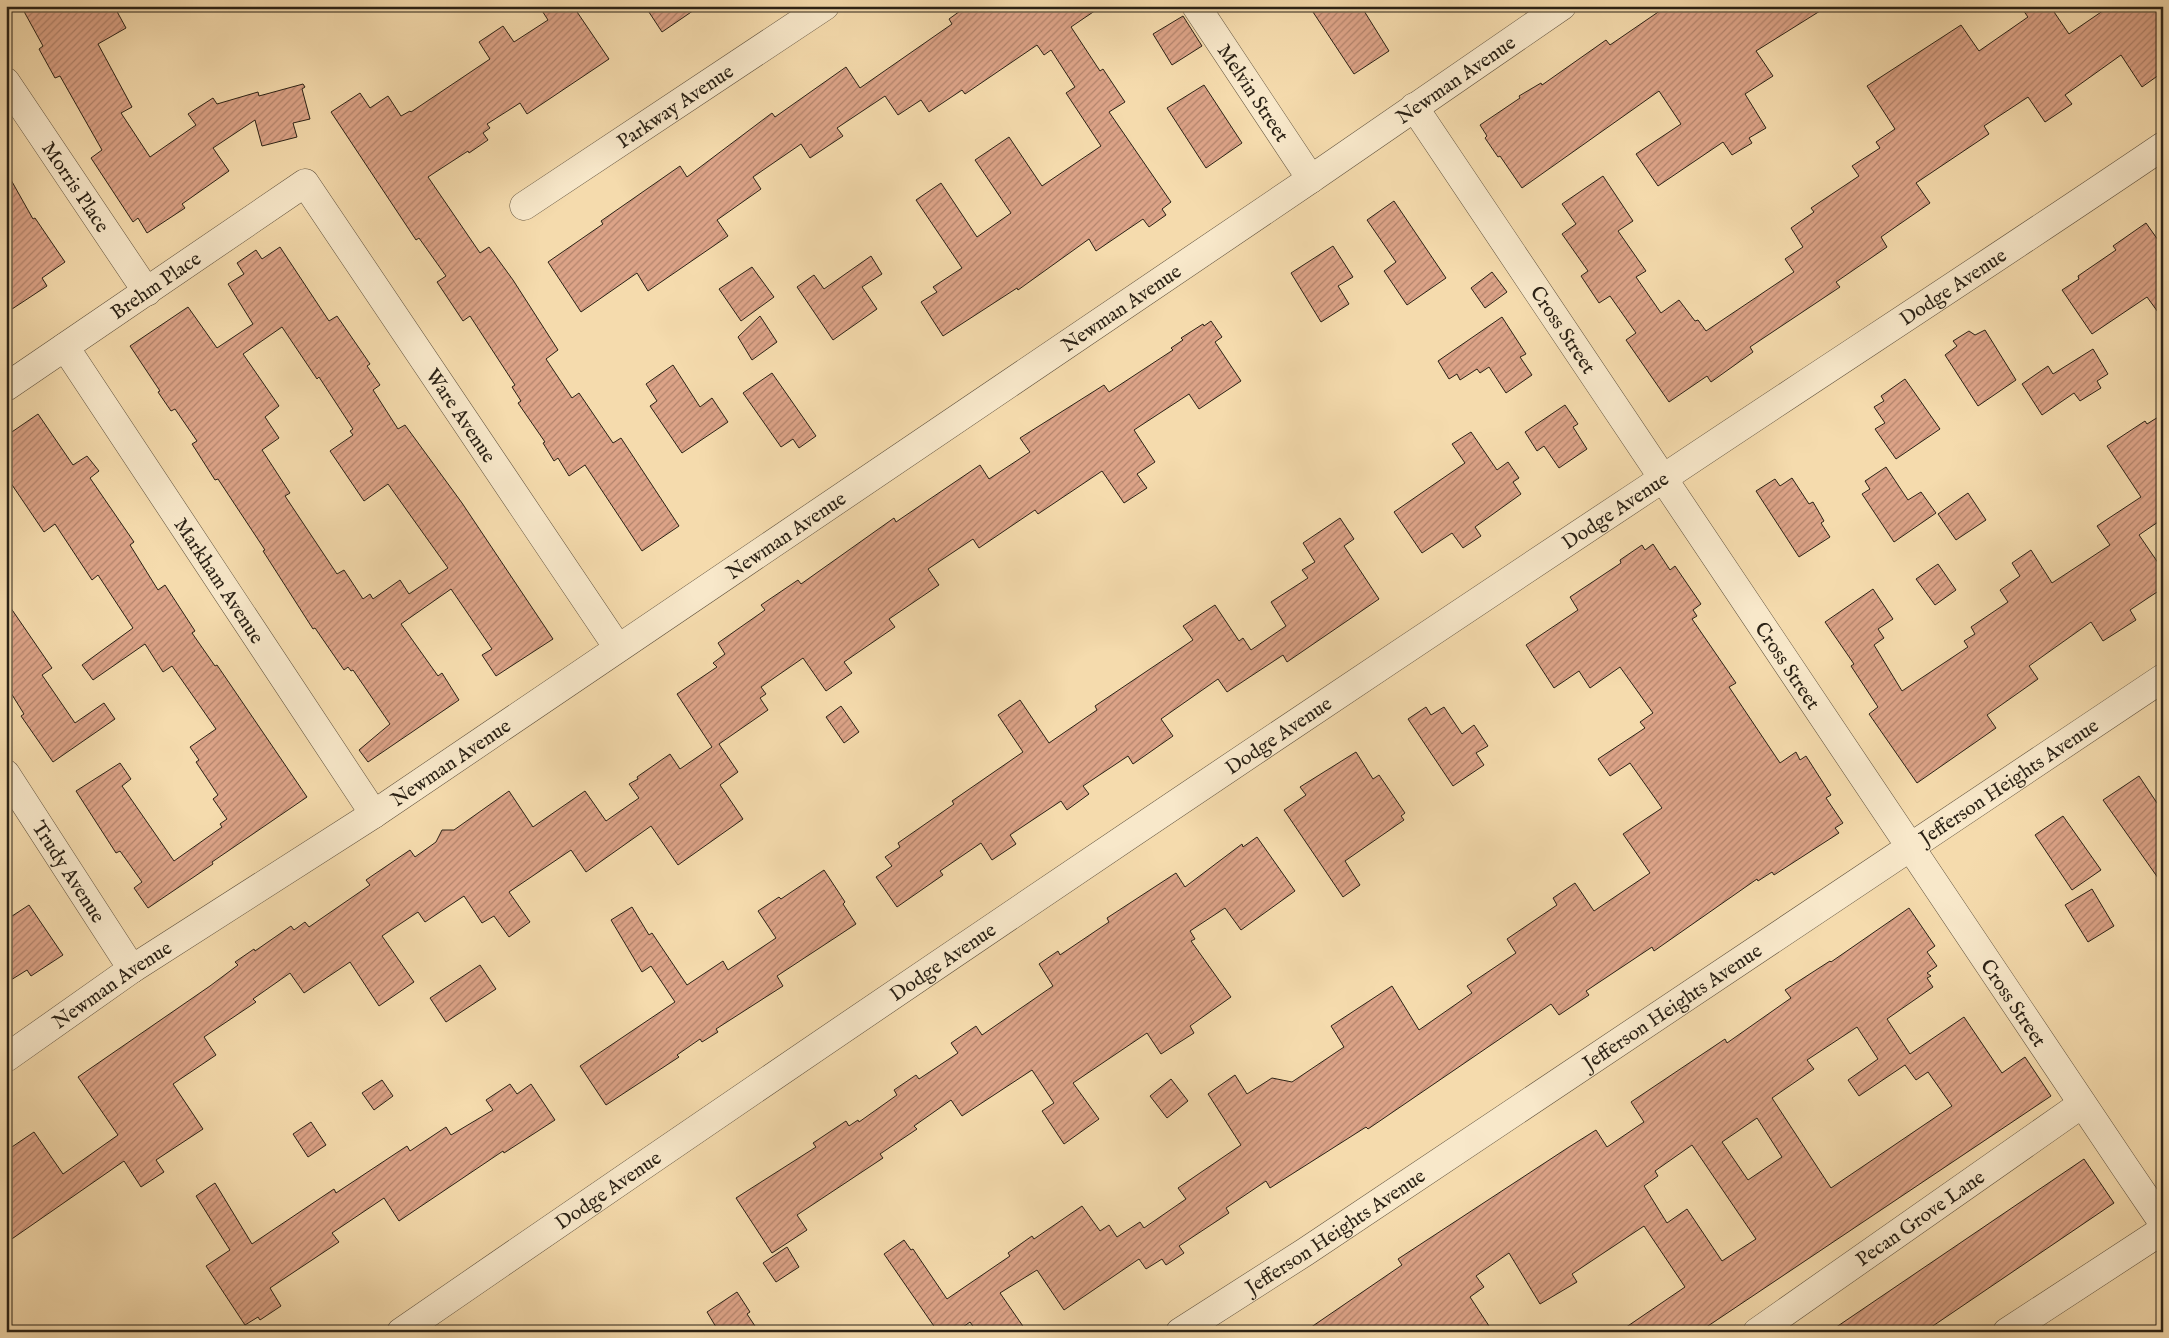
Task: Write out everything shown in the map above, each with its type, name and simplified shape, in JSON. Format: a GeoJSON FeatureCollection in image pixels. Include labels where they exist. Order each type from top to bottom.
{"type":"FeatureCollection","features":[{"type":"Feature","properties":{"kind":"street","name":"Parkway Avenue"},"geometry":{"type":"LineString","coordinates":[[524,206],[825,6]]}},
{"type":"Feature","properties":{"kind":"street","name":"Melvin Street"},"geometry":{"type":"LineString","coordinates":[[1196,6],[1311,179]]}},
{"type":"Feature","properties":{"kind":"street","name":"Newman Avenue"},"geometry":{"type":"LineString","coordinates":[[6,1058],[132,969],[374,814],[1311,179],[1562,6]]}},
{"type":"Feature","properties":{"kind":"street","name":"Morris Place"},"geometry":{"type":"LineString","coordinates":[[6,82],[147,292]]}},
{"type":"Feature","properties":{"kind":"street","name":"Cross Street"},"geometry":{"type":"LineString","coordinates":[[1414,107],[1664,477],[1909,848],[2163,1223]]}},
{"type":"Feature","properties":{"kind":"street","name":"Dodge Avenue"},"geometry":{"type":"LineString","coordinates":[[401,1332],[691,1132],[1664,477],[2032,235],[2163,146]]}},
{"type":"Feature","properties":{"kind":"street","name":"Brehm Place"},"geometry":{"type":"LineString","coordinates":[[6,387],[304,183]]}},
{"type":"Feature","properties":{"kind":"street","name":"Ware Avenue"},"geometry":{"type":"LineString","coordinates":[[304,183],[618,648]]}},
{"type":"Feature","properties":{"kind":"street","name":"Markham Avenue"},"geometry":{"type":"LineString","coordinates":[[65,348],[374,814]]}},
{"type":"Feature","properties":{"kind":"street","name":"Jefferson Heights Avenue"},"geometry":{"type":"LineString","coordinates":[[1180,1332],[1305,1252],[2163,678]]}},
{"type":"Feature","properties":{"kind":"street","name":"Trudy Avenue"},"geometry":{"type":"LineString","coordinates":[[6,774],[132,969]]}},
{"type":"Feature","properties":{"kind":"street","name":"Pecan Grove Lane"},"geometry":{"type":"LineString","coordinates":[[1756,1332],[2082,1104]]}},
{"type":"Feature","properties":{"kind":"street"},"geometry":{"type":"LineString","coordinates":[[2006,1332],[2163,1230]]}},
{"type":"Feature","properties":{"kind":"building"},"geometry":{"type":"Polygon","coordinates":[[[21,6],[114,6],[126,28],[98,44],[132,107],[121,113],[150,157],[196,125],[188,114],[213,98],[217,104],[258,92],[259,96],[303,84],[305,87],[302,89],[310,119],[293,123],[297,137],[262,146],[255,120],[213,148],[229,171],[182,204],[185,208],[147,233],[138,218],[133,222],[91,158],[102,150],[60,76],[55,78],[39,49],[43,46],[21,6]]]}},
{"type":"Feature","properties":{"kind":"building"},"geometry":{"type":"Polygon","coordinates":[[[539,6],[573,6],[609,59],[527,114],[520,103],[487,124],[490,128],[483,133],[488,140],[428,177],[480,253],[489,247],[513,280],[558,350],[546,359],[572,398],[579,393],[613,443],[621,438],[679,526],[642,551],[585,465],[569,476],[558,458],[554,461],[543,443],[545,442],[518,403],[521,401],[512,387],[515,385],[470,316],[463,321],[437,282],[446,276],[419,238],[416,240],[331,112],[360,93],[370,108],[388,96],[401,116],[411,112],[490,59],[479,42],[503,26],[514,42],[548,20],[539,6]]]}},
{"type":"Feature","properties":{"kind":"building"},"geometry":{"type":"Polygon","coordinates":[[[645,6],[700,6],[662,32],[645,6]]]}},
{"type":"Feature","properties":{"kind":"building"},"geometry":{"type":"Polygon","coordinates":[[[967,6],[1102,6],[1071,27],[1100,71],[1103,69],[1125,102],[1109,112],[1171,202],[1162,209],[1166,215],[1149,227],[1143,219],[1096,251],[1089,239],[1018,290],[1017,288],[943,336],[921,302],[937,292],[933,287],[962,268],[916,200],[941,183],[977,237],[1011,213],[975,160],[1009,137],[1042,186],[1101,146],[1066,93],[1075,87],[1051,50],[1044,55],[1037,45],[965,94],[962,90],[929,112],[921,100],[898,115],[885,96],[837,128],[843,136],[810,158],[801,144],[753,177],[761,189],[717,220],[728,236],[648,291],[637,273],[581,312],[548,262],[603,224],[601,221],[680,166],[687,177],[772,113],[775,117],[846,67],[860,88],[952,24],[949,19],[967,6]]]}},
{"type":"Feature","properties":{"kind":"building"},"geometry":{"type":"Polygon","coordinates":[[[1309,6],[1361,6],[1389,51],[1354,74],[1309,6]]]}},
{"type":"Feature","properties":{"kind":"building"},"geometry":{"type":"Polygon","coordinates":[[[1667,6],[1828,6],[1756,51],[1773,76],[1745,94],[1766,128],[1749,138],[1752,143],[1732,155],[1723,142],[1658,186],[1636,154],[1681,124],[1659,91],[1522,188],[1485,138],[1487,136],[1480,125],[1520,98],[1519,96],[1541,83],[1542,85],[1606,40],[1610,45],[1667,6]]]}},
{"type":"Feature","properties":{"kind":"building"},"geometry":{"type":"Polygon","coordinates":[[[2020,6],[2050,6],[2069,34],[2110,6],[2163,6],[2163,72],[2142,87],[2121,55],[2065,95],[2072,104],[2045,122],[2028,97],[1984,126],[1989,134],[1916,183],[1930,203],[1881,237],[1887,247],[1836,282],[1840,287],[1750,347],[1753,352],[1711,382],[1707,376],[1669,402],[1626,340],[1636,333],[1610,296],[1599,303],[1581,276],[1588,271],[1562,234],[1576,224],[1562,204],[1603,176],[1633,221],[1618,231],[1646,271],[1636,277],[1661,313],[1679,300],[1695,321],[1698,320],[1706,331],[1794,272],[1785,259],[1803,247],[1791,228],[1814,212],[1811,208],[1859,176],[1852,166],[1880,148],[1876,142],[1895,129],[1867,86],[1961,25],[1979,51],[2028,17],[2020,6]]]}},
{"type":"Feature","properties":{"kind":"building"},"geometry":{"type":"Polygon","coordinates":[[[1183,16],[1202,46],[1172,65],[1153,34],[1183,16]]]}},
{"type":"Feature","properties":{"kind":"building"},"geometry":{"type":"Polygon","coordinates":[[[1204,85],[1242,143],[1206,168],[1167,108],[1204,85]]]}},
{"type":"Feature","properties":{"kind":"building"},"geometry":{"type":"Polygon","coordinates":[[[6,171],[33,219],[35,218],[65,262],[42,278],[47,286],[6,313],[6,171]]]}},
{"type":"Feature","properties":{"kind":"building"},"geometry":{"type":"Polygon","coordinates":[[[1394,201],[1446,278],[1407,305],[1384,271],[1396,262],[1367,220],[1394,201]]]}},
{"type":"Feature","properties":{"kind":"building"},"geometry":{"type":"Polygon","coordinates":[[[2146,223],[2163,247],[2163,319],[2147,297],[2092,334],[2062,290],[2079,279],[2078,276],[2116,250],[2113,246],[2146,223]]]}},
{"type":"Feature","properties":{"kind":"building"},"geometry":{"type":"Polygon","coordinates":[[[1333,246],[1353,277],[1338,286],[1349,304],[1321,322],[1291,273],[1333,246]]]}},
{"type":"Feature","properties":{"kind":"building"},"geometry":{"type":"Polygon","coordinates":[[[280,247],[329,321],[337,316],[370,364],[367,366],[380,385],[373,390],[398,429],[405,425],[462,503],[553,639],[496,676],[482,655],[492,649],[451,589],[401,624],[438,676],[442,673],[459,700],[368,762],[359,750],[390,724],[353,670],[351,671],[348,667],[344,670],[315,628],[313,629],[263,551],[265,550],[218,479],[215,480],[192,444],[197,441],[175,409],[171,411],[130,346],[188,307],[217,348],[253,324],[228,284],[244,274],[237,263],[256,250],[262,259],[280,247]],[[282,327],[243,354],[279,406],[265,417],[279,438],[262,450],[290,493],[285,496],[337,574],[344,570],[363,599],[370,594],[373,599],[400,580],[409,594],[448,568],[388,484],[364,501],[330,451],[353,435],[350,431],[353,429],[319,377],[317,379],[282,327]]]}},
{"type":"Feature","properties":{"kind":"building"},"geometry":{"type":"Polygon","coordinates":[[[871,256],[882,274],[862,287],[877,309],[833,340],[797,287],[814,275],[824,289],[871,256]]]}},
{"type":"Feature","properties":{"kind":"building"},"geometry":{"type":"Polygon","coordinates":[[[752,267],[774,297],[741,321],[719,289],[752,267]]]}},
{"type":"Feature","properties":{"kind":"building"},"geometry":{"type":"Polygon","coordinates":[[[1492,272],[1507,292],[1485,308],[1471,288],[1492,272]]]}},
{"type":"Feature","properties":{"kind":"building"},"geometry":{"type":"Polygon","coordinates":[[[760,316],[777,342],[752,360],[738,337],[760,316]]]}},
{"type":"Feature","properties":{"kind":"building"},"geometry":{"type":"Polygon","coordinates":[[[1502,317],[1526,354],[1520,357],[1532,375],[1506,393],[1489,367],[1480,373],[1477,369],[1460,380],[1457,374],[1449,379],[1438,361],[1502,317]]]}},
{"type":"Feature","properties":{"kind":"building"},"geometry":{"type":"Polygon","coordinates":[[[1211,321],[1222,337],[1215,342],[1241,381],[1199,409],[1189,394],[1134,430],[1155,462],[1137,474],[1147,488],[1124,503],[1102,471],[1038,514],[1035,510],[979,548],[973,539],[928,569],[939,585],[889,619],[895,627],[844,662],[852,673],[826,691],[803,658],[761,687],[766,694],[760,698],[768,710],[719,744],[738,772],[720,785],[743,819],[678,865],[651,826],[586,872],[571,850],[509,892],[530,922],[509,937],[494,916],[482,923],[464,896],[425,922],[418,912],[382,936],[414,982],[379,1006],[350,962],[304,993],[290,973],[253,999],[256,1002],[204,1037],[216,1055],[173,1084],[203,1129],[156,1160],[164,1172],[141,1187],[124,1161],[6,1243],[6,1151],[34,1132],[63,1174],[118,1135],[78,1077],[210,986],[238,965],[235,962],[254,949],[255,951],[291,926],[294,930],[305,922],[309,927],[370,885],[366,880],[410,850],[415,857],[436,842],[442,830],[454,830],[509,791],[533,827],[585,791],[606,821],[639,798],[629,784],[638,779],[637,777],[670,754],[680,769],[712,747],[677,694],[717,667],[713,663],[725,654],[718,643],[765,610],[761,605],[798,580],[801,584],[894,518],[896,522],[980,465],[989,479],[1030,452],[1020,438],[1104,385],[1109,392],[1173,350],[1171,348],[1183,340],[1181,338],[1211,321]]]}},
{"type":"Feature","properties":{"kind":"building"},"geometry":{"type":"Polygon","coordinates":[[[1985,330],[2016,380],[1978,406],[1945,355],[1957,346],[1953,341],[1969,331],[1975,335],[1985,330]]]}},
{"type":"Feature","properties":{"kind":"building"},"geometry":{"type":"Polygon","coordinates":[[[2093,349],[2108,374],[2097,381],[2101,388],[2080,401],[2074,393],[2042,415],[2022,384],[2048,366],[2053,374],[2093,349]]]}},
{"type":"Feature","properties":{"kind":"building"},"geometry":{"type":"Polygon","coordinates":[[[673,365],[700,407],[712,398],[728,422],[682,453],[650,406],[657,401],[646,384],[673,365]]]}},
{"type":"Feature","properties":{"kind":"building"},"geometry":{"type":"Polygon","coordinates":[[[772,373],[816,436],[799,448],[793,439],[781,447],[743,393],[772,373]]]}},
{"type":"Feature","properties":{"kind":"building"},"geometry":{"type":"Polygon","coordinates":[[[1905,379],[1940,429],[1896,459],[1875,429],[1885,423],[1874,407],[1884,401],[1881,396],[1905,379]]]}},
{"type":"Feature","properties":{"kind":"building"},"geometry":{"type":"Polygon","coordinates":[[[1565,405],[1578,424],[1573,427],[1587,449],[1559,468],[1544,446],[1537,451],[1525,432],[1565,405]]]}},
{"type":"Feature","properties":{"kind":"building"},"geometry":{"type":"Polygon","coordinates":[[[38,414],[73,465],[87,456],[99,471],[90,478],[134,542],[130,545],[158,590],[165,585],[195,631],[192,633],[215,666],[217,665],[307,797],[148,908],[134,888],[142,882],[120,851],[116,853],[76,791],[120,763],[131,779],[122,786],[174,861],[222,827],[220,824],[227,819],[213,799],[218,795],[196,762],[199,760],[190,747],[216,729],[172,666],[163,672],[145,644],[93,680],[82,665],[133,628],[98,575],[92,580],[55,524],[44,532],[6,476],[6,436],[38,414]]]}},
{"type":"Feature","properties":{"kind":"building"},"geometry":{"type":"Polygon","coordinates":[[[2163,414],[2163,530],[2158,522],[2139,535],[2163,570],[2163,588],[2130,610],[2136,620],[2103,641],[2091,622],[2029,666],[2038,679],[1987,715],[1996,728],[1917,783],[1869,714],[1878,707],[1851,666],[1854,664],[1825,622],[1873,589],[1893,619],[1878,629],[1884,638],[1874,645],[1902,691],[1968,647],[1964,641],[1975,634],[1971,627],[2008,602],[2000,590],[2020,576],[2012,563],[2031,550],[2052,583],[2110,545],[2097,526],[2141,497],[2107,446],[2145,421],[2147,424],[2163,414]]]}},
{"type":"Feature","properties":{"kind":"building"},"geometry":{"type":"Polygon","coordinates":[[[1471,432],[1497,470],[1508,462],[1519,478],[1513,482],[1521,494],[1475,527],[1481,536],[1463,548],[1452,533],[1422,553],[1394,512],[1465,463],[1452,444],[1471,432]]]}},
{"type":"Feature","properties":{"kind":"building"},"geometry":{"type":"Polygon","coordinates":[[[1886,467],[1908,500],[1921,492],[1936,513],[1894,542],[1862,494],[1870,489],[1865,481],[1886,467]]]}},
{"type":"Feature","properties":{"kind":"building"},"geometry":{"type":"Polygon","coordinates":[[[1792,478],[1809,504],[1813,502],[1824,521],[1821,523],[1830,537],[1799,557],[1756,491],[1775,479],[1780,486],[1792,478]]]}},
{"type":"Feature","properties":{"kind":"building"},"geometry":{"type":"Polygon","coordinates":[[[1968,493],[1986,520],[1956,540],[1938,514],[1968,493]]]}},
{"type":"Feature","properties":{"kind":"building"},"geometry":{"type":"Polygon","coordinates":[[[1340,518],[1354,539],[1344,546],[1379,599],[1287,662],[1283,655],[1227,692],[1218,679],[1161,719],[1173,736],[1133,764],[1128,756],[1083,786],[1089,794],[1067,810],[1061,801],[1010,835],[1016,844],[992,860],[981,843],[940,871],[943,875],[897,907],[876,877],[892,866],[885,857],[900,847],[898,843],[954,804],[952,801],[1023,752],[998,715],[1020,700],[1049,743],[1097,710],[1095,706],[1193,640],[1183,626],[1215,605],[1239,641],[1243,638],[1251,650],[1286,626],[1271,602],[1308,578],[1302,570],[1315,562],[1303,543],[1340,518]]]}},
{"type":"Feature","properties":{"kind":"building"},"geometry":{"type":"Polygon","coordinates":[[[1653,544],[1670,570],[1675,566],[1701,604],[1693,610],[1697,616],[1692,619],[1736,683],[1729,687],[1780,763],[1796,752],[1800,760],[1806,756],[1831,795],[1826,798],[1843,823],[1835,828],[1839,833],[1774,875],[1772,872],[1758,881],[1757,879],[1654,951],[1652,947],[1586,991],[1589,995],[1559,1015],[1551,1004],[1368,1129],[1366,1127],[1270,1188],[1266,1181],[1226,1208],[1229,1213],[1179,1246],[1184,1253],[1166,1265],[1162,1259],[1146,1269],[1139,1259],[1064,1310],[1037,1270],[1000,1293],[1027,1332],[977,1332],[970,1322],[956,1332],[938,1332],[884,1254],[904,1240],[911,1250],[913,1249],[947,1299],[1010,1256],[1008,1253],[1032,1236],[1034,1239],[1082,1206],[1100,1231],[1109,1225],[1117,1237],[1140,1222],[1144,1228],[1186,1199],[1178,1188],[1241,1145],[1208,1094],[1235,1075],[1247,1094],[1272,1078],[1292,1082],[1344,1047],[1331,1026],[1392,986],[1419,1030],[1472,993],[1467,986],[1516,953],[1507,939],[1557,905],[1553,898],[1575,883],[1594,911],[1650,873],[1623,834],[1662,808],[1630,763],[1610,776],[1598,759],[1645,728],[1640,722],[1653,713],[1620,667],[1590,688],[1579,671],[1554,688],[1526,645],[1578,610],[1570,597],[1621,563],[1620,560],[1642,545],[1645,550],[1653,544]]]}},
{"type":"Feature","properties":{"kind":"building"},"geometry":{"type":"Polygon","coordinates":[[[1938,564],[1956,590],[1935,605],[1916,579],[1938,564]]]}},
{"type":"Feature","properties":{"kind":"building"},"geometry":{"type":"Polygon","coordinates":[[[6,601],[52,668],[42,675],[75,723],[104,703],[115,719],[53,762],[21,716],[24,714],[6,685],[6,601]]]}},
{"type":"Feature","properties":{"kind":"building"},"geometry":{"type":"Polygon","coordinates":[[[841,706],[859,732],[844,743],[826,717],[841,706]]]}},
{"type":"Feature","properties":{"kind":"building"},"geometry":{"type":"Polygon","coordinates":[[[1426,707],[1431,715],[1444,707],[1462,734],[1474,725],[1488,746],[1476,753],[1484,765],[1453,786],[1408,719],[1426,707]]]}},
{"type":"Feature","properties":{"kind":"building"},"geometry":{"type":"Polygon","coordinates":[[[1356,752],[1373,779],[1379,775],[1405,813],[1401,816],[1404,820],[1345,861],[1360,885],[1343,897],[1284,810],[1306,795],[1300,787],[1356,752]]]}},
{"type":"Feature","properties":{"kind":"building"},"geometry":{"type":"Polygon","coordinates":[[[2139,776],[2163,812],[2163,885],[2103,800],[2139,776]]]}},
{"type":"Feature","properties":{"kind":"building"},"geometry":{"type":"Polygon","coordinates":[[[2063,816],[2101,870],[2072,890],[2035,835],[2063,816]]]}},
{"type":"Feature","properties":{"kind":"building"},"geometry":{"type":"Polygon","coordinates":[[[1257,837],[1295,891],[1241,930],[1225,908],[1190,931],[1195,939],[1191,941],[1231,997],[1190,1026],[1194,1033],[1161,1054],[1147,1033],[1073,1083],[1099,1119],[1064,1144],[1042,1111],[1054,1103],[1032,1070],[962,1116],[951,1100],[914,1126],[917,1129],[880,1154],[883,1158],[797,1215],[807,1230],[772,1253],[736,1198],[816,1147],[813,1143],[846,1121],[849,1126],[858,1120],[859,1122],[897,1095],[894,1090],[916,1075],[919,1079],[958,1053],[951,1043],[976,1026],[982,1035],[1053,986],[1039,964],[1058,951],[1060,955],[1109,922],[1107,918],[1176,873],[1185,887],[1242,844],[1243,847],[1257,837]]]}},
{"type":"Feature","properties":{"kind":"building"},"geometry":{"type":"Polygon","coordinates":[[[824,870],[845,902],[843,904],[856,924],[777,976],[783,986],[716,1029],[718,1032],[702,1042],[700,1039],[677,1055],[679,1057],[606,1105],[580,1066],[675,1002],[651,966],[642,972],[611,920],[632,907],[649,935],[652,933],[687,985],[723,961],[728,970],[776,938],[758,911],[779,897],[781,899],[824,870]]]}},
{"type":"Feature","properties":{"kind":"building"},"geometry":{"type":"Polygon","coordinates":[[[2092,889],[2114,926],[2088,942],[2065,905],[2092,889]]]}},
{"type":"Feature","properties":{"kind":"building"},"geometry":{"type":"Polygon","coordinates":[[[29,905],[63,955],[31,976],[27,970],[6,983],[6,920],[29,905]]]}},
{"type":"Feature","properties":{"kind":"building"},"geometry":{"type":"Polygon","coordinates":[[[1909,908],[1935,946],[1927,952],[1937,966],[1927,973],[1931,976],[1927,978],[1933,987],[1887,1019],[1910,1054],[1964,1017],[2002,1073],[2025,1057],[2051,1096],[1699,1332],[1619,1332],[1685,1287],[1644,1226],[1572,1274],[1577,1282],[1540,1304],[1509,1253],[1476,1276],[1484,1287],[1470,1297],[1493,1332],[1304,1332],[1402,1265],[1398,1259],[1596,1130],[1607,1147],[1644,1122],[1631,1102],[1725,1039],[1727,1043],[1791,998],[1785,990],[1831,962],[1909,908]],[[1857,1027],[1807,1060],[1814,1069],[1772,1098],[1831,1188],[1952,1106],[1928,1072],[1916,1080],[1905,1065],[1859,1096],[1848,1080],[1878,1059],[1857,1027]],[[1757,1118],[1722,1142],[1748,1180],[1782,1157],[1757,1118]],[[1692,1145],[1655,1171],[1658,1176],[1644,1186],[1667,1223],[1687,1209],[1722,1261],[1756,1239],[1692,1145]]]}},
{"type":"Feature","properties":{"kind":"building"},"geometry":{"type":"Polygon","coordinates":[[[480,965],[496,989],[446,1022],[430,998],[480,965]]]}},
{"type":"Feature","properties":{"kind":"building"},"geometry":{"type":"Polygon","coordinates":[[[1171,1079],[1188,1101],[1167,1118],[1150,1096],[1171,1079]]]}},
{"type":"Feature","properties":{"kind":"building"},"geometry":{"type":"Polygon","coordinates":[[[382,1080],[393,1096],[374,1110],[362,1093],[382,1080]]]}},
{"type":"Feature","properties":{"kind":"building"},"geometry":{"type":"Polygon","coordinates":[[[510,1084],[517,1094],[531,1084],[555,1120],[504,1153],[503,1151],[399,1221],[384,1198],[332,1233],[339,1242],[270,1288],[281,1306],[260,1320],[258,1317],[245,1325],[206,1266],[230,1250],[196,1196],[215,1183],[252,1244],[334,1189],[336,1193],[407,1146],[410,1151],[446,1127],[451,1135],[493,1110],[486,1100],[510,1084]]]}},
{"type":"Feature","properties":{"kind":"building"},"geometry":{"type":"Polygon","coordinates":[[[311,1122],[326,1145],[308,1157],[293,1134],[311,1122]]]}},
{"type":"Feature","properties":{"kind":"building"},"geometry":{"type":"Polygon","coordinates":[[[2084,1159],[2114,1203],[1924,1332],[1829,1332],[2084,1159]]]}},
{"type":"Feature","properties":{"kind":"building"},"geometry":{"type":"Polygon","coordinates":[[[787,1247],[799,1267],[776,1282],[763,1263],[787,1247]]]}},
{"type":"Feature","properties":{"kind":"building"},"geometry":{"type":"Polygon","coordinates":[[[737,1292],[750,1312],[747,1314],[759,1332],[719,1332],[707,1312],[737,1292]]]}}]}
